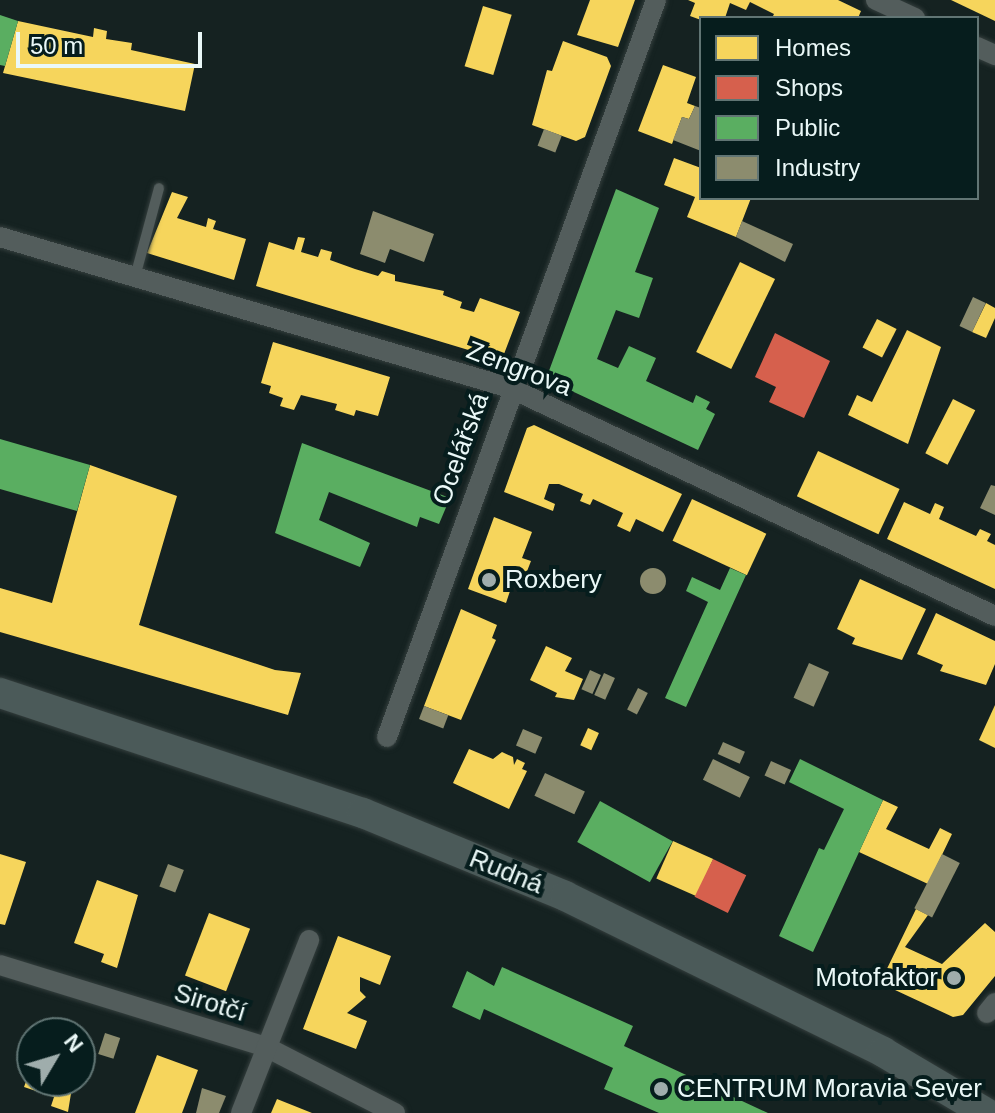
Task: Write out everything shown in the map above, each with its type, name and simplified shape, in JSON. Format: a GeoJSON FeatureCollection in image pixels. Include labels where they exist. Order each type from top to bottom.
{"type":"FeatureCollection","features":[{"type":"Feature","properties":{"kind":"main road","name":"Rudná"},"geometry":{"type":"LineString","coordinates":[[0,693],[363,813],[565,896],[883,1052],[986,1113]]}},
{"type":"Feature","properties":{"kind":"street","name":"Ocelářská"},"geometry":{"type":"LineString","coordinates":[[387,737],[510,388],[656,0]]}},
{"type":"Feature","properties":{"kind":"street"},"geometry":{"type":"LineString","coordinates":[[876,0],[911,16]]}},
{"type":"Feature","properties":{"kind":"street","name":"Zengrova"},"geometry":{"type":"LineString","coordinates":[[0,237],[510,388],[995,616]]}},
{"type":"Feature","properties":{"kind":"street"},"geometry":{"type":"LineString","coordinates":[[241,1113],[309,940]]}},
{"type":"Feature","properties":{"kind":"street","name":"Sirotčí"},"geometry":{"type":"LineString","coordinates":[[0,965],[266,1047],[395,1113]]}},
{"type":"Feature","properties":{"kind":"lane"},"geometry":{"type":"LineString","coordinates":[[135,277],[159,188]]}},
{"type":"Feature","properties":{"kind":"building: Homes"},"geometry":{"type":"Polygon","coordinates":[[[590,0],[635,0],[618,47],[577,35],[590,0]]]}},
{"type":"Feature","properties":{"kind":"building: Homes"},"geometry":{"type":"Polygon","coordinates":[[[688,0],[838,0],[861,11],[859,16],[773,16],[750,2],[746,10],[730,3],[726,16],[699,16],[699,19],[690,16],[695,3],[688,0]]]}},
{"type":"Feature","properties":{"kind":"building: Homes"},"geometry":{"type":"Polygon","coordinates":[[[951,0],[995,0],[995,21],[951,0]]]}},
{"type":"Feature","properties":{"kind":"building: Homes"},"geometry":{"type":"Polygon","coordinates":[[[483,6],[512,15],[493,75],[465,66],[483,6]]]}},
{"type":"Feature","properties":{"kind":"building: Homes"},"geometry":{"type":"Polygon","coordinates":[[[18,21],[93,37],[94,28],[107,31],[106,39],[132,43],[131,50],[195,64],[185,111],[3,73],[18,21]]]}},
{"type":"Feature","properties":{"kind":"building: Homes"},"geometry":{"type":"Polygon","coordinates":[[[563,41],[607,57],[611,66],[585,137],[576,141],[532,125],[547,70],[552,71],[563,41]]]}},
{"type":"Feature","properties":{"kind":"building: Homes"},"geometry":{"type":"Polygon","coordinates":[[[663,65],[696,77],[687,103],[695,106],[689,119],[682,117],[672,144],[638,131],[663,65]]]}},
{"type":"Feature","properties":{"kind":"building: Homes"},"geometry":{"type":"Polygon","coordinates":[[[674,158],[699,167],[699,200],[750,200],[736,237],[687,217],[695,197],[664,185],[674,158]]]}},
{"type":"Feature","properties":{"kind":"building: Homes"},"geometry":{"type":"Polygon","coordinates":[[[172,192],[188,197],[177,218],[206,227],[208,218],[216,221],[213,229],[246,239],[234,280],[147,253],[172,192]]]}},
{"type":"Feature","properties":{"kind":"building: Homes"},"geometry":{"type":"Polygon","coordinates":[[[298,237],[305,238],[301,252],[318,257],[321,249],[332,252],[330,260],[355,269],[378,276],[382,271],[395,275],[395,281],[444,291],[443,295],[462,302],[460,308],[474,312],[480,298],[520,312],[504,354],[495,358],[256,286],[269,242],[294,250],[298,237]]]}},
{"type":"Feature","properties":{"kind":"building: Homes"},"geometry":{"type":"Polygon","coordinates":[[[740,262],[775,279],[731,369],[696,352],[740,262]]]}},
{"type":"Feature","properties":{"kind":"building: Homes"},"geometry":{"type":"Polygon","coordinates":[[[986,303],[995,308],[995,318],[986,338],[972,332],[986,303]]]}},
{"type":"Feature","properties":{"kind":"building: Homes"},"geometry":{"type":"Polygon","coordinates":[[[877,319],[897,329],[882,357],[862,348],[877,319]]]}},
{"type":"Feature","properties":{"kind":"building: Homes"},"geometry":{"type":"Polygon","coordinates":[[[907,330],[941,347],[908,444],[848,415],[857,395],[872,402],[907,330]]]}},
{"type":"Feature","properties":{"kind":"building: Homes"},"geometry":{"type":"Polygon","coordinates":[[[273,342],[390,377],[378,416],[356,410],[354,416],[335,410],[337,404],[301,395],[294,410],[280,406],[283,398],[269,393],[271,386],[261,383],[273,342]]]}},
{"type":"Feature","properties":{"kind":"building: Homes"},"geometry":{"type":"Polygon","coordinates":[[[953,399],[975,410],[948,465],[925,453],[953,399]]]}},
{"type":"Feature","properties":{"kind":"building: Homes"},"geometry":{"type":"Polygon","coordinates":[[[534,425],[682,494],[663,532],[636,519],[630,532],[617,526],[623,513],[593,499],[590,505],[580,501],[583,494],[559,484],[549,484],[544,499],[555,504],[553,511],[504,492],[527,428],[534,425]]]}},
{"type":"Feature","properties":{"kind":"building: Homes"},"geometry":{"type":"Polygon","coordinates":[[[818,451],[900,489],[878,534],[797,496],[818,451]]]}},
{"type":"Feature","properties":{"kind":"building: Homes"},"geometry":{"type":"Polygon","coordinates":[[[90,465],[177,496],[139,625],[275,670],[301,673],[288,715],[0,632],[0,588],[52,603],[90,465]]]}},
{"type":"Feature","properties":{"kind":"building: Homes"},"geometry":{"type":"Polygon","coordinates":[[[692,499],[766,534],[747,575],[673,541],[692,499]]]}},
{"type":"Feature","properties":{"kind":"building: Homes"},"geometry":{"type":"Polygon","coordinates":[[[904,502],[930,514],[935,503],[944,507],[939,519],[976,536],[980,529],[991,534],[987,541],[995,545],[995,589],[887,539],[904,502]]]}},
{"type":"Feature","properties":{"kind":"building: Homes"},"geometry":{"type":"Polygon","coordinates":[[[494,517],[532,532],[522,558],[531,561],[524,579],[515,576],[506,603],[468,589],[494,517]]]}},
{"type":"Feature","properties":{"kind":"building: Homes"},"geometry":{"type":"Polygon","coordinates":[[[860,579],[926,609],[902,660],[852,644],[855,638],[837,629],[860,579]]]}},
{"type":"Feature","properties":{"kind":"building: Homes"},"geometry":{"type":"Polygon","coordinates":[[[461,609],[497,625],[492,638],[496,640],[461,720],[424,706],[461,609]]]}},
{"type":"Feature","properties":{"kind":"building: Homes"},"geometry":{"type":"Polygon","coordinates":[[[936,613],[995,641],[995,664],[986,685],[940,671],[943,665],[917,654],[936,613]]]}},
{"type":"Feature","properties":{"kind":"building: Homes"},"geometry":{"type":"Polygon","coordinates":[[[546,646],[572,658],[565,671],[583,679],[574,700],[555,697],[557,693],[530,680],[546,646]]]}},
{"type":"Feature","properties":{"kind":"building: Homes"},"geometry":{"type":"Polygon","coordinates":[[[995,705],[995,748],[979,740],[995,705]]]}},
{"type":"Feature","properties":{"kind":"building: Homes"},"geometry":{"type":"Polygon","coordinates":[[[588,728],[599,733],[591,750],[580,745],[588,728]]]}},
{"type":"Feature","properties":{"kind":"building: Homes"},"geometry":{"type":"Polygon","coordinates":[[[469,749],[493,759],[502,752],[513,757],[514,765],[517,759],[525,763],[522,769],[527,771],[509,809],[453,783],[469,749]]]}},
{"type":"Feature","properties":{"kind":"building: Homes"},"geometry":{"type":"Polygon","coordinates":[[[883,800],[898,807],[886,829],[929,849],[940,828],[952,834],[928,884],[859,852],[883,800]]]}},
{"type":"Feature","properties":{"kind":"building: Homes"},"geometry":{"type":"Polygon","coordinates":[[[673,841],[713,859],[697,896],[656,878],[673,841]]]}},
{"type":"Feature","properties":{"kind":"building: Homes"},"geometry":{"type":"Polygon","coordinates":[[[0,854],[26,862],[5,925],[0,924],[0,854]]]}},
{"type":"Feature","properties":{"kind":"building: Homes"},"geometry":{"type":"Polygon","coordinates":[[[97,880],[138,895],[117,968],[101,962],[104,954],[74,943],[97,880]]]}},
{"type":"Feature","properties":{"kind":"building: Homes"},"geometry":{"type":"Polygon","coordinates":[[[916,909],[928,915],[905,947],[942,964],[985,923],[995,932],[995,976],[963,1015],[953,1017],[880,983],[916,909]]]}},
{"type":"Feature","properties":{"kind":"building: Homes"},"geometry":{"type":"Polygon","coordinates":[[[209,913],[250,929],[226,991],[185,976],[209,913]]]}},
{"type":"Feature","properties":{"kind":"building: Homes"},"geometry":{"type":"Polygon","coordinates":[[[338,936],[391,956],[380,985],[360,977],[360,991],[366,997],[347,1013],[367,1021],[356,1049],[303,1029],[338,936]]]}},
{"type":"Feature","properties":{"kind":"building: Homes"},"geometry":{"type":"Polygon","coordinates":[[[157,1055],[198,1070],[182,1113],[135,1113],[157,1055]]]}},
{"type":"Feature","properties":{"kind":"building: Homes"},"geometry":{"type":"Polygon","coordinates":[[[54,1097],[70,1097],[68,1112],[51,1106],[54,1097]]]}},
{"type":"Feature","properties":{"kind":"building: Homes"},"geometry":{"type":"Polygon","coordinates":[[[277,1099],[312,1113],[271,1113],[277,1099]]]}},
{"type":"Feature","properties":{"kind":"building: Shops"},"geometry":{"type":"Polygon","coordinates":[[[775,333],[830,361],[804,418],[769,402],[776,387],[755,377],[775,333]]]}},
{"type":"Feature","properties":{"kind":"building: Shops"},"geometry":{"type":"Polygon","coordinates":[[[713,859],[746,875],[728,913],[695,897],[713,859]]]}},
{"type":"Feature","properties":{"kind":"building: Public"},"geometry":{"type":"Polygon","coordinates":[[[0,15],[18,21],[5,66],[0,65],[0,15]]]}},
{"type":"Feature","properties":{"kind":"building: Public"},"geometry":{"type":"Polygon","coordinates":[[[616,189],[659,208],[635,272],[653,278],[639,318],[616,310],[597,359],[618,368],[629,346],[656,358],[646,381],[693,403],[696,395],[710,402],[706,409],[715,414],[698,450],[546,379],[616,189]]]}},
{"type":"Feature","properties":{"kind":"building: Public"},"geometry":{"type":"Polygon","coordinates":[[[0,439],[90,465],[77,511],[0,489],[0,439]]]}},
{"type":"Feature","properties":{"kind":"building: Public"},"geometry":{"type":"Polygon","coordinates":[[[302,443],[450,498],[439,524],[420,517],[417,527],[329,492],[319,520],[370,543],[360,567],[275,533],[302,443]]]}},
{"type":"Feature","properties":{"kind":"building: Public"},"geometry":{"type":"Polygon","coordinates":[[[730,568],[746,575],[686,707],[665,698],[708,602],[686,591],[692,577],[720,590],[730,568]]]}},
{"type":"Feature","properties":{"kind":"building: Public"},"geometry":{"type":"Polygon","coordinates":[[[800,759],[883,800],[813,952],[779,936],[819,848],[824,850],[844,809],[789,782],[800,759]]]}},
{"type":"Feature","properties":{"kind":"building: Public"},"geometry":{"type":"Polygon","coordinates":[[[600,801],[673,841],[650,882],[577,842],[600,801]]]}},
{"type":"Feature","properties":{"kind":"building: Public"},"geometry":{"type":"Polygon","coordinates":[[[502,967],[633,1026],[624,1046],[768,1113],[659,1113],[604,1089],[613,1068],[484,1009],[480,1020],[452,1007],[467,971],[494,986],[502,967]]]}},
{"type":"Feature","properties":{"kind":"building: Industry"},"geometry":{"type":"Polygon","coordinates":[[[695,106],[699,107],[699,150],[673,140],[682,117],[689,119],[695,106]]]}},
{"type":"Feature","properties":{"kind":"building: Industry"},"geometry":{"type":"Polygon","coordinates":[[[544,129],[562,136],[555,153],[538,146],[544,129]]]}},
{"type":"Feature","properties":{"kind":"building: Industry"},"geometry":{"type":"Polygon","coordinates":[[[373,211],[434,234],[424,262],[390,249],[385,263],[360,254],[373,211]]]}},
{"type":"Feature","properties":{"kind":"building: Industry"},"geometry":{"type":"Polygon","coordinates":[[[742,221],[793,244],[785,262],[736,237],[742,221]]]}},
{"type":"Feature","properties":{"kind":"building: Industry"},"geometry":{"type":"Polygon","coordinates":[[[973,297],[986,303],[972,332],[959,326],[973,297]]]}},
{"type":"Feature","properties":{"kind":"building: Industry"},"geometry":{"type":"Polygon","coordinates":[[[991,485],[995,486],[995,515],[980,508],[991,485]]]}},
{"type":"Feature","properties":{"kind":"building: Industry"},"geometry":{"type":"Polygon","coordinates":[[[653,568],[662,572],[666,581],[662,590],[653,594],[644,590],[640,581],[644,572],[653,568]]]}},
{"type":"Feature","properties":{"kind":"building: Industry"},"geometry":{"type":"Polygon","coordinates":[[[809,663],[829,672],[814,707],[794,698],[809,663]]]}},
{"type":"Feature","properties":{"kind":"building: Industry"},"geometry":{"type":"Polygon","coordinates":[[[590,670],[601,675],[592,694],[581,689],[590,670]]]}},
{"type":"Feature","properties":{"kind":"building: Industry"},"geometry":{"type":"Polygon","coordinates":[[[604,673],[615,678],[605,700],[594,695],[604,673]]]}},
{"type":"Feature","properties":{"kind":"building: Industry"},"geometry":{"type":"Polygon","coordinates":[[[638,688],[648,693],[637,714],[627,709],[638,688]]]}},
{"type":"Feature","properties":{"kind":"building: Industry"},"geometry":{"type":"Polygon","coordinates":[[[424,706],[448,715],[443,728],[419,719],[424,706]]]}},
{"type":"Feature","properties":{"kind":"building: Industry"},"geometry":{"type":"Polygon","coordinates":[[[523,729],[542,737],[535,754],[516,746],[523,729]]]}},
{"type":"Feature","properties":{"kind":"building: Industry"},"geometry":{"type":"Polygon","coordinates":[[[723,742],[745,752],[740,764],[718,754],[723,742]]]}},
{"type":"Feature","properties":{"kind":"building: Industry"},"geometry":{"type":"Polygon","coordinates":[[[713,759],[750,777],[740,798],[703,780],[713,759]]]}},
{"type":"Feature","properties":{"kind":"building: Industry"},"geometry":{"type":"Polygon","coordinates":[[[771,761],[791,770],[785,785],[764,776],[771,761]]]}},
{"type":"Feature","properties":{"kind":"building: Industry"},"geometry":{"type":"Polygon","coordinates":[[[545,773],[585,792],[574,814],[534,796],[545,773]]]}},
{"type":"Feature","properties":{"kind":"building: Industry"},"geometry":{"type":"Polygon","coordinates":[[[942,854],[960,863],[932,917],[914,908],[942,854]]]}},
{"type":"Feature","properties":{"kind":"building: Industry"},"geometry":{"type":"Polygon","coordinates":[[[168,864],[184,870],[175,892],[159,886],[168,864]]]}},
{"type":"Feature","properties":{"kind":"building: Industry"},"geometry":{"type":"Polygon","coordinates":[[[105,1033],[120,1038],[113,1059],[98,1054],[105,1033]]]}},
{"type":"Feature","properties":{"kind":"building: Industry"},"geometry":{"type":"Polygon","coordinates":[[[202,1088],[226,1096],[219,1113],[196,1113],[202,1088]]]}},
{"type":"Feature","properties":{"kind":"place","name":"Roxbery"},"geometry":{"type":"Point","coordinates":[489,580]}},
{"type":"Feature","properties":{"kind":"place","name":"Motofaktor"},"geometry":{"type":"Point","coordinates":[954,978]}},
{"type":"Feature","properties":{"kind":"place","name":"CENTRUM Moravia Sever"},"geometry":{"type":"Point","coordinates":[661,1089]}}]}
